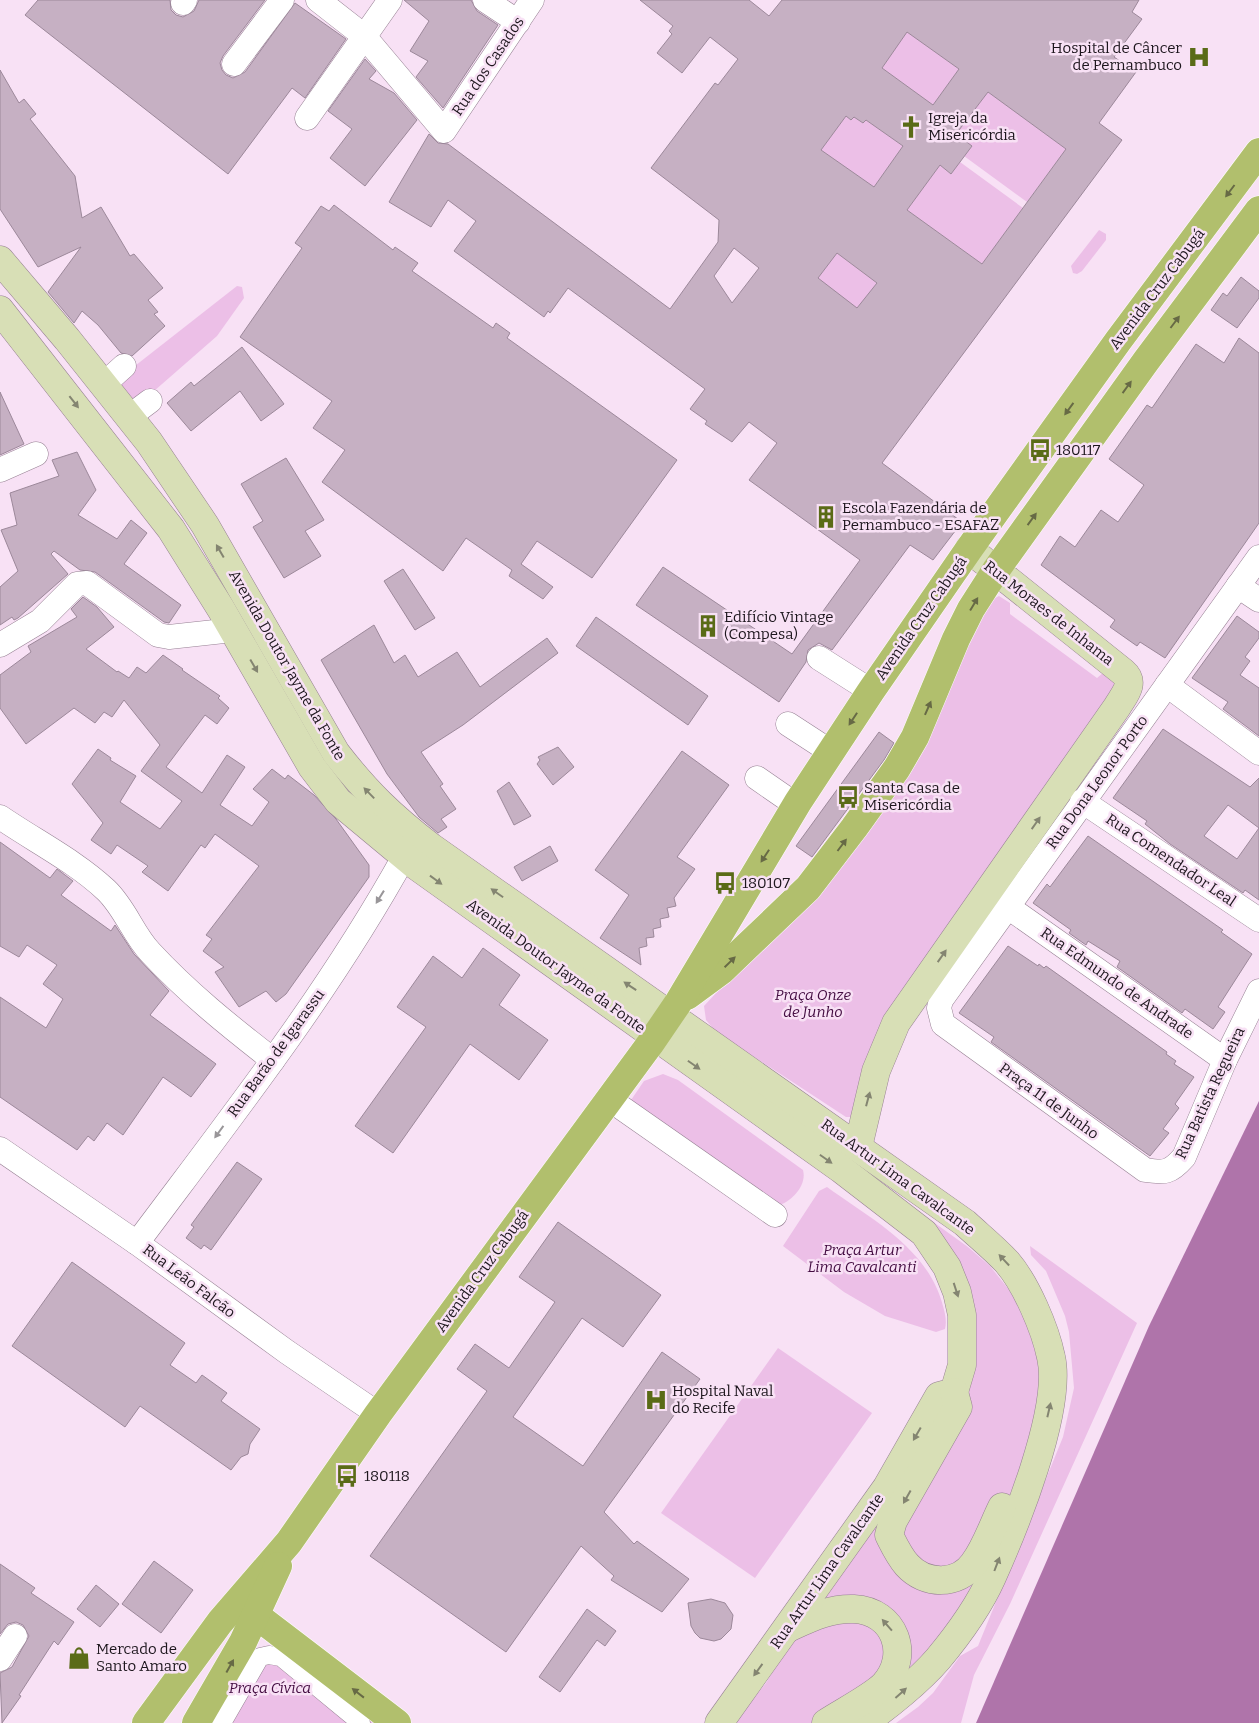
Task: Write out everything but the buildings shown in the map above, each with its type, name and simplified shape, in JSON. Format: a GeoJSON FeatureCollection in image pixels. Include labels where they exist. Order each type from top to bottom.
{"type":"FeatureCollection","features":[{"type":"Feature","properties":{"kind":"main road","name":"Avenida Cruz Cabugá"},"geometry":{"type":"LineString","coordinates":[[146,1723],[220,1622],[289,1542],[378,1414],[667,1018],[796,805],[871,691],[969,549],[1118,341],[1259,152]]}},
{"type":"Feature","properties":{"kind":"main road","name":"Avenida Cruz Cabugá"},"geometry":{"type":"LineString","coordinates":[[667,1018],[721,971],[808,888],[854,828],[897,768],[915,737],[956,639],[971,609],[996,570],[1146,361],[1259,210]]}},
{"type":"Feature","properties":{"kind":"main road","name":"Avenida Doutor Jayme da Fonte"},"geometry":{"type":"LineString","coordinates":[[0,260],[104,384],[140,409],[311,711],[336,753],[362,786],[387,812],[431,847],[667,1018]]}},
{"type":"Feature","properties":{"kind":"main road","name":"Avenida Doutor Jayme da Fonte"},"geometry":{"type":"LineString","coordinates":[[0,310],[44,363],[171,529],[233,630],[317,774],[338,801],[405,855],[667,1018]]}},
{"type":"Feature","properties":{"kind":"main road"},"geometry":{"type":"LineString","coordinates":[[44,363],[65,365],[82,358]]}},
{"type":"Feature","properties":{"kind":"main road","name":"Rua Moraes de Inhama"},"geometry":{"type":"LineString","coordinates":[[969,549],[1129,677]]}},
{"type":"Feature","properties":{"kind":"main road","name":"Rua Dona Leonor Porto"},"geometry":{"type":"LineString","coordinates":[[858,1147],[876,1071],[896,1023],[1117,707],[1130,684],[1129,677]]}},
{"type":"Feature","properties":{"kind":"main road","name":"Rua Artur Lima Cavalcante"},"geometry":{"type":"LineString","coordinates":[[667,1018],[858,1147],[965,1223],[1008,1263],[1039,1315],[1052,1359],[1051,1403],[1037,1460],[991,1579],[968,1617],[937,1660],[894,1700],[863,1723]]}},
{"type":"Feature","properties":{"kind":"main road","name":"Rua Artur Lima Cavalcante"},"geometry":{"type":"LineString","coordinates":[[667,1018],[841,1170],[924,1233],[947,1267],[957,1292],[962,1315],[962,1365],[954,1392],[939,1396],[887,1487],[719,1723]]}},
{"type":"Feature","properties":{"kind":"main road"},"geometry":{"type":"LineString","coordinates":[[954,1392],[958,1407],[893,1521],[889,1534],[907,1565],[922,1576],[943,1581],[958,1578],[974,1564],[1018,1476],[1037,1460]]}},
{"type":"Feature","properties":{"kind":"main road","name":"Avenida Cruz Cabugá"},"geometry":{"type":"LineString","coordinates":[[196,1723],[257,1616],[289,1542]]}},
{"type":"Feature","properties":{"kind":"main road"},"geometry":{"type":"LineString","coordinates":[[787,1629],[819,1614],[856,1609],[869,1612],[883,1620],[896,1640],[899,1652],[897,1664],[883,1685],[826,1723]]}},
{"type":"Feature","properties":{"kind":"main road"},"geometry":{"type":"LineString","coordinates":[[257,1616],[396,1723]]}},
{"type":"Feature","properties":{"kind":"main road"},"geometry":{"type":"LineString","coordinates":[[169,1723],[187,1694],[220,1622]]}},
{"type":"Feature","properties":{"kind":"street"},"geometry":{"type":"LineString","coordinates":[[234,64],[282,0]]}},
{"type":"Feature","properties":{"kind":"street"},"geometry":{"type":"LineString","coordinates":[[318,0],[364,36]]}},
{"type":"Feature","properties":{"kind":"street"},"geometry":{"type":"LineString","coordinates":[[307,118],[390,0]]}},
{"type":"Feature","properties":{"kind":"street"},"geometry":{"type":"LineString","coordinates":[[484,0],[518,22]]}},
{"type":"Feature","properties":{"kind":"street","name":"Rua dos Casados"},"geometry":{"type":"LineString","coordinates":[[364,36],[444,131],[532,0]]}},
{"type":"Feature","properties":{"kind":"street"},"geometry":{"type":"LineString","coordinates":[[104,384],[124,366]]}},
{"type":"Feature","properties":{"kind":"street"},"geometry":{"type":"LineString","coordinates":[[0,470],[36,454]]}},
{"type":"Feature","properties":{"kind":"street","name":"Rua Dona Leonor Porto"},"geometry":{"type":"LineString","coordinates":[[939,1008],[941,1000],[1082,801],[1259,557]]}},
{"type":"Feature","properties":{"kind":"street"},"geometry":{"type":"LineString","coordinates":[[0,645],[40,621],[77,584],[86,583],[158,634],[169,637],[233,630]]}},
{"type":"Feature","properties":{"kind":"street"},"geometry":{"type":"LineString","coordinates":[[1238,586],[1259,600]]}},
{"type":"Feature","properties":{"kind":"street"},"geometry":{"type":"LineString","coordinates":[[819,658],[871,691]]}},
{"type":"Feature","properties":{"kind":"street"},"geometry":{"type":"LineString","coordinates":[[1167,685],[1259,753]]}},
{"type":"Feature","properties":{"kind":"street"},"geometry":{"type":"LineString","coordinates":[[788,724],[831,752]]}},
{"type":"Feature","properties":{"kind":"street"},"geometry":{"type":"LineString","coordinates":[[756,778],[796,805]]}},
{"type":"Feature","properties":{"kind":"street","name":"Rua Comendador Leal"},"geometry":{"type":"LineString","coordinates":[[1082,801],[1259,920]]}},
{"type":"Feature","properties":{"kind":"street"},"geometry":{"type":"LineString","coordinates":[[0,817],[72,864],[104,888],[115,898],[150,952],[219,1018],[273,1060]]}},
{"type":"Feature","properties":{"kind":"street","name":"Rua Barão de Igarassu"},"geometry":{"type":"LineString","coordinates":[[138,1243],[273,1060],[330,977],[405,855]]}},
{"type":"Feature","properties":{"kind":"street","name":"Rua Edmundo de Andrade"},"geometry":{"type":"LineString","coordinates":[[1008,907],[1225,1060]]}},
{"type":"Feature","properties":{"kind":"street","name":"Rua Batista Regueira"},"geometry":{"type":"LineString","coordinates":[[1174,1168],[1184,1157],[1225,1060],[1259,991]]}},
{"type":"Feature","properties":{"kind":"street","name":"Praça 11 de Junho"},"geometry":{"type":"LineString","coordinates":[[939,1008],[943,1024],[1144,1170],[1162,1172],[1174,1168]]}},
{"type":"Feature","properties":{"kind":"street"},"geometry":{"type":"LineString","coordinates":[[609,1099],[775,1215]]}},
{"type":"Feature","properties":{"kind":"street","name":"Rua Leão Falcão"},"geometry":{"type":"LineString","coordinates":[[0,1149],[138,1243],[240,1319],[378,1414]]}},
{"type":"Feature","properties":{"kind":"street"},"geometry":{"type":"LineString","coordinates":[[0,1659],[15,1636]]}},
{"type":"Feature","properties":{"kind":"street"},"geometry":{"type":"LineString","coordinates":[[222,1723],[260,1657],[269,1655],[281,1657],[361,1723]]}},
{"type":"Feature","properties":{"kind":"green space"},"geometry":{"type":"Polygon","coordinates":[[[907,32],[959,69],[933,105],[882,68],[907,32]]]}},
{"type":"Feature","properties":{"kind":"green space"},"geometry":{"type":"Polygon","coordinates":[[[988,92],[1066,149],[1027,202],[964,156],[972,146],[956,134],[988,92]]]}},
{"type":"Feature","properties":{"kind":"green space"},"geometry":{"type":"Polygon","coordinates":[[[846,116],[851,120],[854,117],[863,123],[866,120],[903,146],[874,187],[821,150],[846,116]]]}},
{"type":"Feature","properties":{"kind":"green space"},"geometry":{"type":"Polygon","coordinates":[[[960,162],[1023,208],[982,264],[907,210],[940,165],[951,174],[960,162]]]}},
{"type":"Feature","properties":{"kind":"green space"},"geometry":{"type":"Polygon","coordinates":[[[1099,230],[1106,234],[1106,240],[1082,271],[1077,274],[1073,273],[1071,266],[1099,230]]]}},
{"type":"Feature","properties":{"kind":"green space"},"geometry":{"type":"Polygon","coordinates":[[[837,253],[877,283],[851,316],[818,278],[837,253]]]}},
{"type":"Feature","properties":{"kind":"green space"},"geometry":{"type":"Polygon","coordinates":[[[237,286],[242,287],[244,298],[217,336],[138,405],[117,380],[237,286]]]}},
{"type":"Feature","properties":{"kind":"green space","name":"Praça Onze de Junho"},"geometry":{"type":"Polygon","coordinates":[[[999,596],[1010,603],[1010,614],[1097,678],[1104,672],[1122,680],[851,1117],[846,1117],[716,1032],[706,1020],[704,1006],[742,965],[804,909],[993,599],[999,596]]]}},
{"type":"Feature","properties":{"kind":"green space"},"geometry":{"type":"Polygon","coordinates":[[[663,1074],[678,1080],[803,1170],[803,1181],[794,1196],[780,1205],[629,1103],[644,1081],[663,1074]]]}},
{"type":"Feature","properties":{"kind":"green space"},"geometry":{"type":"Polygon","coordinates":[[[868,1175],[968,1247],[990,1266],[1010,1291],[1026,1323],[1037,1357],[1041,1383],[1037,1440],[963,1605],[922,1664],[833,1723],[734,1723],[766,1683],[795,1635],[949,1421],[963,1281],[868,1175]]]}},
{"type":"Feature","properties":{"kind":"green space","name":"Praça Artur Lima Cavalcanti"},"geometry":{"type":"Polygon","coordinates":[[[827,1187],[879,1223],[911,1251],[925,1267],[936,1286],[943,1306],[946,1320],[945,1329],[936,1332],[885,1316],[844,1292],[783,1246],[819,1191],[827,1187]]]}},
{"type":"Feature","properties":{"kind":"green space"},"geometry":{"type":"Polygon","coordinates":[[[1030,1246],[1137,1323],[1010,1604],[974,1675],[961,1723],[896,1723],[933,1693],[960,1656],[978,1646],[1063,1437],[1074,1388],[1069,1332],[1065,1316],[1046,1271],[1031,1255],[1030,1246]]]}},
{"type":"Feature","properties":{"kind":"green space"},"geometry":{"type":"Polygon","coordinates":[[[778,1348],[872,1413],[755,1578],[661,1513],[778,1348]]]}},
{"type":"Feature","properties":{"kind":"green space","name":"Praça Cívica"},"geometry":{"type":"Polygon","coordinates":[[[261,1653],[380,1723],[205,1723],[261,1653]]]}},
{"type":"Feature","properties":{"kind":"shaded area"},"geometry":{"type":"Polygon","coordinates":[[[1259,1101],[1259,1723],[976,1723],[1149,1326],[1259,1101]]]}},
{"type":"Feature","properties":{"kind":"place","name":"Hospital de Câncer de Pernambuco"},"geometry":{"type":"Point","coordinates":[1199,57]}},
{"type":"Feature","properties":{"kind":"place","name":"Igreja da Misericórdia"},"geometry":{"type":"Point","coordinates":[911,127]}},
{"type":"Feature","properties":{"kind":"place","name":"180117"},"geometry":{"type":"Point","coordinates":[1040,450]}},
{"type":"Feature","properties":{"kind":"place","name":"Escola Fazendária de Pernambuco - ESAFAZ"},"geometry":{"type":"Point","coordinates":[826,517]}},
{"type":"Feature","properties":{"kind":"place","name":"Edifício Vintage (Compesa)"},"geometry":{"type":"Point","coordinates":[708,626]}},
{"type":"Feature","properties":{"kind":"place","name":"Santa Casa de Misericórdia"},"geometry":{"type":"Point","coordinates":[848,797]}},
{"type":"Feature","properties":{"kind":"place","name":"180107"},"geometry":{"type":"Point","coordinates":[725,883]}},
{"type":"Feature","properties":{"kind":"place","name":"Hospital Naval do Recife"},"geometry":{"type":"Point","coordinates":[656,1400]}},
{"type":"Feature","properties":{"kind":"place","name":"180118"},"geometry":{"type":"Point","coordinates":[347,1476]}},
{"type":"Feature","properties":{"kind":"place","name":"Mercado de Santo Amaro"},"geometry":{"type":"Point","coordinates":[79,1658]}}]}
